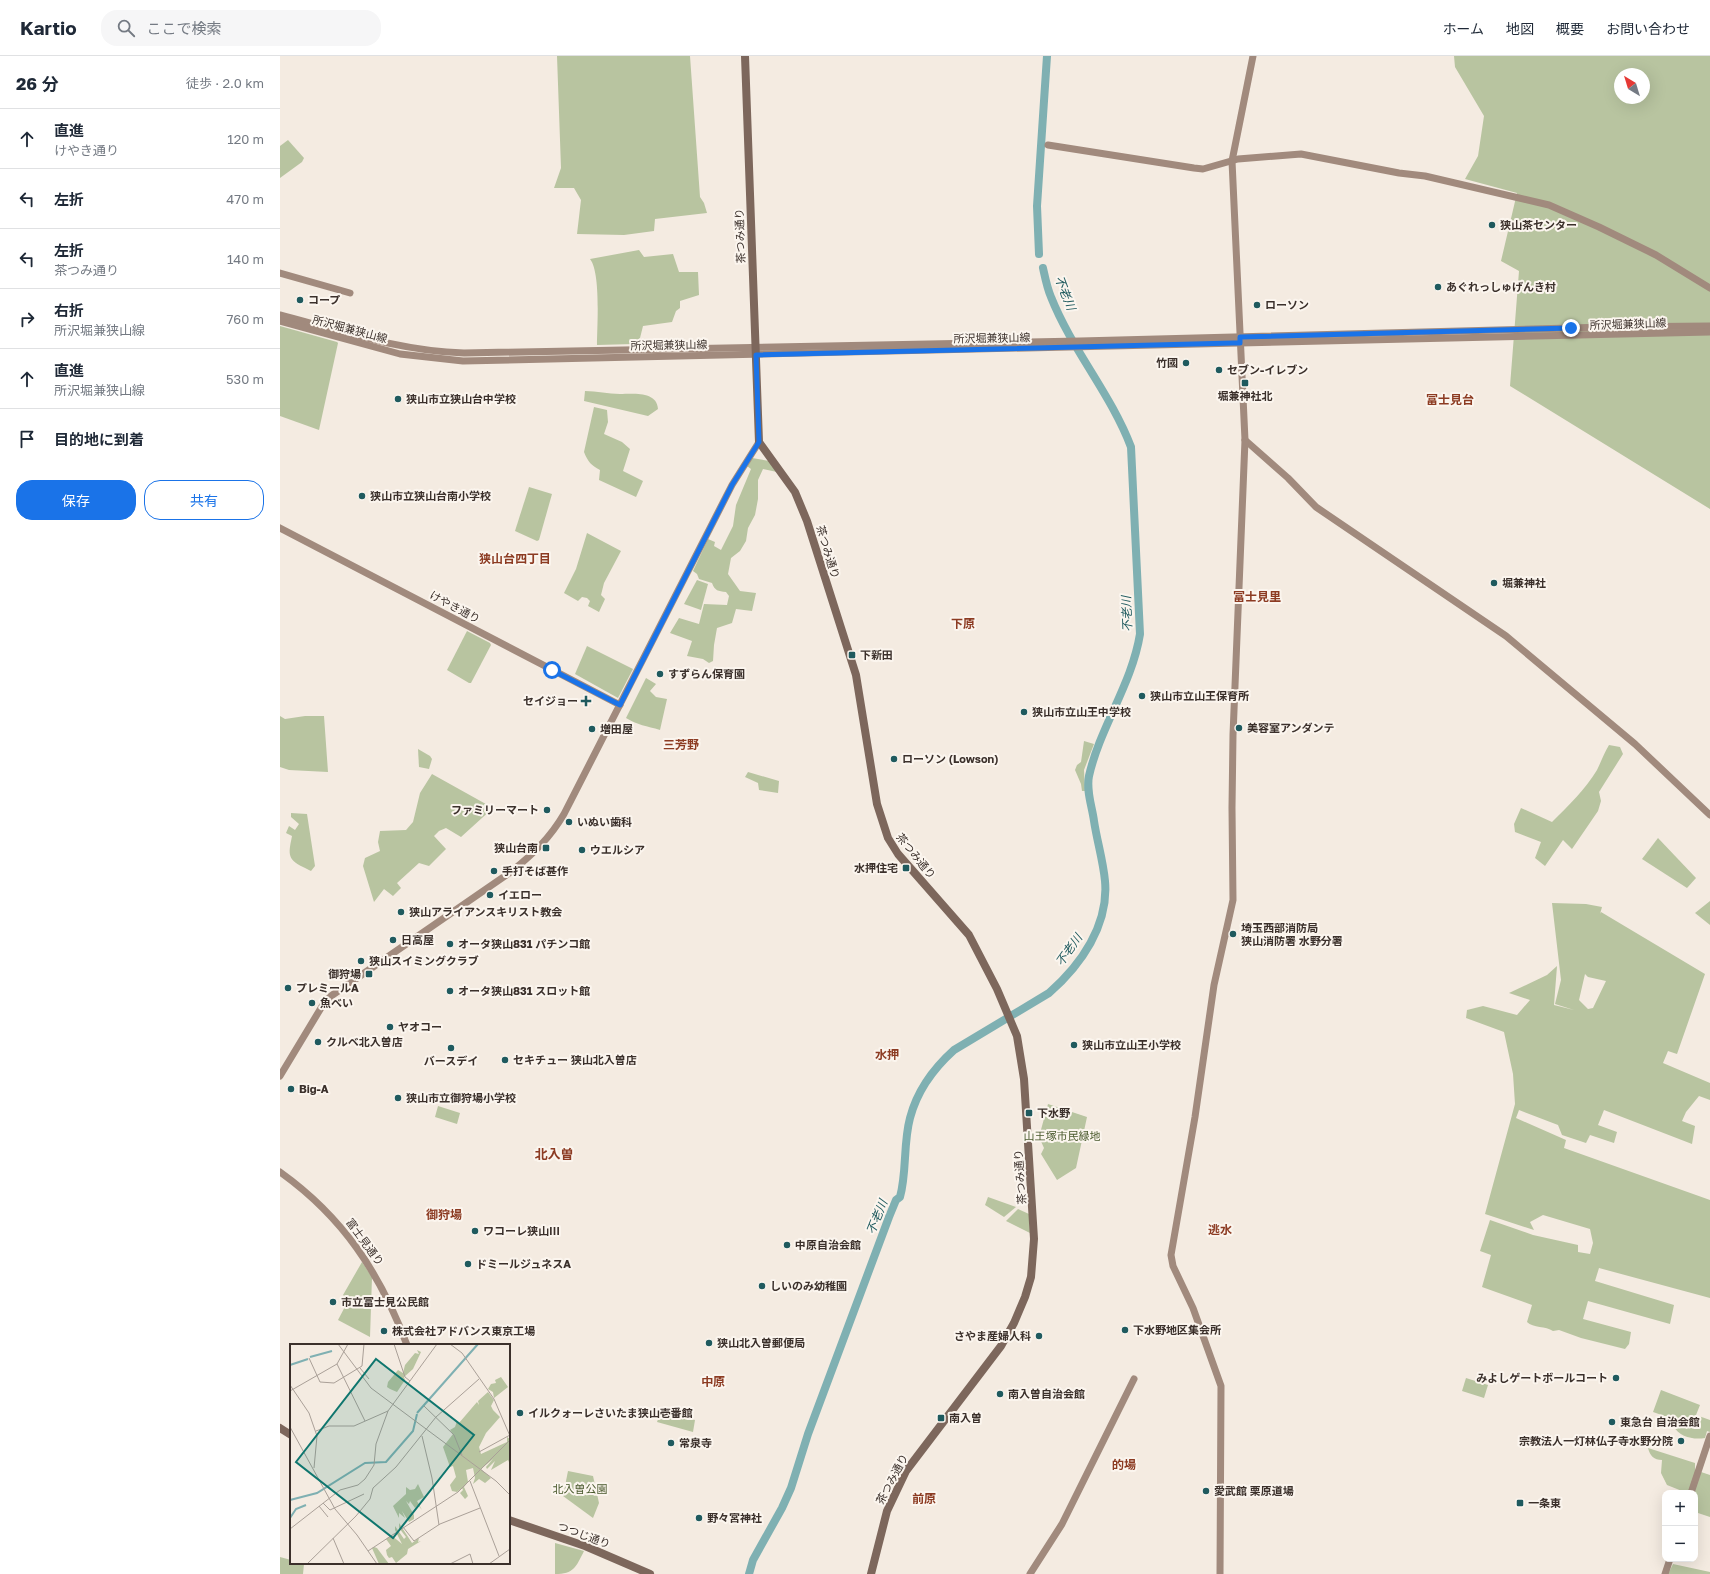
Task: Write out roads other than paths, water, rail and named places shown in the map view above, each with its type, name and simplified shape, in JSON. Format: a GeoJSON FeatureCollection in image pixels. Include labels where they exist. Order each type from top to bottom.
{"type":"FeatureCollection","features":[{"type":"Feature","properties":{"kind":"main road","name":"茶つみ通り"},"geometry":{"type":"LineString","coordinates":[[746,56],[759,442],[795,492],[808,521],[856,675],[877,804],[888,838],[898,854],[969,934],[1008,1014],[1017,1036],[1024,1079],[1034,1236],[1031,1277],[1020,1310],[1001,1346],[920,1450],[903,1477],[887,1511],[871,1574]]}},
{"type":"Feature","properties":{"kind":"main road"},"geometry":{"type":"LineString","coordinates":[[280,1428],[290,1434]]}},
{"type":"Feature","properties":{"kind":"main road","name":"つつじ通り"},"geometry":{"type":"LineString","coordinates":[[510,1520],[585,1546],[650,1574]]}},
{"type":"Feature","properties":{"kind":"street"},"geometry":{"type":"LineString","coordinates":[[1220,1574],[1221,1386],[1193,1308],[1173,1266],[1171,1255],[1195,1117],[1213,992],[1233,900],[1233,750],[1245,440],[1232,161],[1253,56]]}},
{"type":"Feature","properties":{"kind":"street"},"geometry":{"type":"LineString","coordinates":[[1048,145],[1166,165],[1203,169],[1232,161],[1301,154],[1393,172],[1425,176],[1530,200],[1564,211],[1624,238],[1656,255],[1710,288]]}},
{"type":"Feature","properties":{"kind":"street"},"geometry":{"type":"LineString","coordinates":[[280,273],[350,293]]}},
{"type":"Feature","properties":{"kind":"street","name":"所沢堀兼狭山線"},"geometry":{"type":"LineString","coordinates":[[280,315],[384,343],[448,353],[756,352]]}},
{"type":"Feature","properties":{"kind":"street","name":"所沢堀兼狭山線"},"geometry":{"type":"LineString","coordinates":[[280,322],[380,349],[443,360],[1240,340],[1710,326]]}},
{"type":"Feature","properties":{"kind":"street","name":"所沢堀兼狭山線"},"geometry":{"type":"LineString","coordinates":[[1240,340],[1710,332]]}},
{"type":"Feature","properties":{"kind":"street"},"geometry":{"type":"LineString","coordinates":[[1245,440],[1288,478],[1316,508],[1506,636],[1635,744],[1710,815]]}},
{"type":"Feature","properties":{"kind":"street"},"geometry":{"type":"LineString","coordinates":[[280,1076],[324,1003],[331,996],[512,871],[545,842],[564,814],[732,485],[759,442]]}},
{"type":"Feature","properties":{"kind":"street","name":"けやき通り"},"geometry":{"type":"LineString","coordinates":[[280,528],[620,705]]}},
{"type":"Feature","properties":{"kind":"street","name":"富士見通り"},"geometry":{"type":"LineString","coordinates":[[280,1172],[325,1209],[361,1253],[386,1296],[407,1344]]}},
{"type":"Feature","properties":{"kind":"street"},"geometry":{"type":"LineString","coordinates":[[1030,1574],[1062,1524],[1134,1379]]}},
{"type":"Feature","properties":{"kind":"street"},"geometry":{"type":"LineString","coordinates":[[1692,1490],[1710,1436]]}},
{"type":"Feature","properties":{"kind":"street"},"geometry":{"type":"LineString","coordinates":[[1665,1574],[1669,1562]]}},
{"type":"Feature","properties":{"kind":"waterway","name":"不老川"},"geometry":{"type":"LineString","coordinates":[[1039,254],[1037,206],[1047,56]]}},
{"type":"Feature","properties":{"kind":"waterway","name":"不老川"},"geometry":{"type":"LineString","coordinates":[[749,1574],[753,1560],[782,1508],[791,1488],[808,1434],[889,1217],[896,1200],[900,1197],[904,1178],[906,1138],[910,1118],[922,1089],[933,1072],[954,1050],[1049,993],[1061,982],[1082,957],[1097,928],[1102,913],[1105,897],[1105,881],[1088,782],[1100,740],[1130,670],[1140,634],[1131,447],[1113,409],[1060,316],[1048,290],[1043,268]]}},
{"type":"Feature","properties":{"kind":"place","name":"狭山茶センター"},"geometry":{"type":"Point","coordinates":[1492,225]}},
{"type":"Feature","properties":{"kind":"place","name":"あぐれっしゅげんき村"},"geometry":{"type":"Point","coordinates":[1438,287]}},
{"type":"Feature","properties":{"kind":"place","name":"コープ"},"geometry":{"type":"Point","coordinates":[300,300]}},
{"type":"Feature","properties":{"kind":"place","name":"ローソン"},"geometry":{"type":"Point","coordinates":[1257,305]}},
{"type":"Feature","properties":{"kind":"place","name":"竹國"},"geometry":{"type":"Point","coordinates":[1186,363]}},
{"type":"Feature","properties":{"kind":"place","name":"セブン-イレブン"},"geometry":{"type":"Point","coordinates":[1219,370]}},
{"type":"Feature","properties":{"kind":"place","name":"堀兼神社北"},"geometry":{"type":"Point","coordinates":[1245,383]}},
{"type":"Feature","properties":{"kind":"place","name":"狭山市立狭山台中学校"},"geometry":{"type":"Point","coordinates":[398,399]}},
{"type":"Feature","properties":{"kind":"place","name":"狭山市立狭山台南小学校"},"geometry":{"type":"Point","coordinates":[362,496]}},
{"type":"Feature","properties":{"kind":"place","name":"堀兼神社"},"geometry":{"type":"Point","coordinates":[1494,583]}},
{"type":"Feature","properties":{"kind":"place","name":"下新田"},"geometry":{"type":"Point","coordinates":[852,655]}},
{"type":"Feature","properties":{"kind":"place","name":"すずらん保育園"},"geometry":{"type":"Point","coordinates":[660,674]}},
{"type":"Feature","properties":{"kind":"place","name":"狭山市立山王保育所"},"geometry":{"type":"Point","coordinates":[1142,696]}},
{"type":"Feature","properties":{"kind":"place","name":"セイジョー"},"geometry":{"type":"Point","coordinates":[586,701]}},
{"type":"Feature","properties":{"kind":"place","name":"狭山市立山王中学校"},"geometry":{"type":"Point","coordinates":[1024,712]}},
{"type":"Feature","properties":{"kind":"place","name":"美容室アンダンテ"},"geometry":{"type":"Point","coordinates":[1239,728]}},
{"type":"Feature","properties":{"kind":"place","name":"増田屋"},"geometry":{"type":"Point","coordinates":[592,729]}},
{"type":"Feature","properties":{"kind":"place","name":"ローソン (Lowson)"},"geometry":{"type":"Point","coordinates":[894,759]}},
{"type":"Feature","properties":{"kind":"place","name":"ファミリーマート"},"geometry":{"type":"Point","coordinates":[547,810]}},
{"type":"Feature","properties":{"kind":"place","name":"いぬい歯科"},"geometry":{"type":"Point","coordinates":[569,822]}},
{"type":"Feature","properties":{"kind":"place","name":"狭山台南"},"geometry":{"type":"Point","coordinates":[546,848]}},
{"type":"Feature","properties":{"kind":"place","name":"ウエルシア"},"geometry":{"type":"Point","coordinates":[582,850]}},
{"type":"Feature","properties":{"kind":"place","name":"水押住宅"},"geometry":{"type":"Point","coordinates":[906,868]}},
{"type":"Feature","properties":{"kind":"place","name":"手打そば甚作"},"geometry":{"type":"Point","coordinates":[494,871]}},
{"type":"Feature","properties":{"kind":"place","name":"イエロー"},"geometry":{"type":"Point","coordinates":[490,895]}},
{"type":"Feature","properties":{"kind":"place","name":"狭山アライアンスキリスト教会"},"geometry":{"type":"Point","coordinates":[401,912]}},
{"type":"Feature","properties":{"kind":"place","name":"埼玉西部消防局 狭山消防署 水野分署"},"geometry":{"type":"Point","coordinates":[1233,934]}},
{"type":"Feature","properties":{"kind":"place","name":"日高屋"},"geometry":{"type":"Point","coordinates":[393,940]}},
{"type":"Feature","properties":{"kind":"place","name":"オータ狭山831 パチンコ館"},"geometry":{"type":"Point","coordinates":[450,944]}},
{"type":"Feature","properties":{"kind":"place","name":"狭山スイミングクラブ"},"geometry":{"type":"Point","coordinates":[361,961]}},
{"type":"Feature","properties":{"kind":"place","name":"御狩場"},"geometry":{"type":"Point","coordinates":[369,974]}},
{"type":"Feature","properties":{"kind":"place","name":"プレミールA"},"geometry":{"type":"Point","coordinates":[288,988]}},
{"type":"Feature","properties":{"kind":"place","name":"オータ狭山831 スロット館"},"geometry":{"type":"Point","coordinates":[450,991]}},
{"type":"Feature","properties":{"kind":"place","name":"魚べい"},"geometry":{"type":"Point","coordinates":[312,1003]}},
{"type":"Feature","properties":{"kind":"place","name":"ヤオコー"},"geometry":{"type":"Point","coordinates":[390,1027]}},
{"type":"Feature","properties":{"kind":"place","name":"クルベ北入曽店"},"geometry":{"type":"Point","coordinates":[318,1042]}},
{"type":"Feature","properties":{"kind":"place","name":"狭山市立山王小学校"},"geometry":{"type":"Point","coordinates":[1074,1045]}},
{"type":"Feature","properties":{"kind":"place","name":"バースデイ"},"geometry":{"type":"Point","coordinates":[451,1048]}},
{"type":"Feature","properties":{"kind":"place","name":"セキチュー 狭山北入曽店"},"geometry":{"type":"Point","coordinates":[505,1060]}},
{"type":"Feature","properties":{"kind":"place","name":"Big-A"},"geometry":{"type":"Point","coordinates":[291,1089]}},
{"type":"Feature","properties":{"kind":"place","name":"狭山市立御狩場小学校"},"geometry":{"type":"Point","coordinates":[398,1098]}},
{"type":"Feature","properties":{"kind":"place","name":"下水野"},"geometry":{"type":"Point","coordinates":[1029,1113]}},
{"type":"Feature","properties":{"kind":"place","name":"ワコーレ狭山Ⅲ"},"geometry":{"type":"Point","coordinates":[475,1231]}},
{"type":"Feature","properties":{"kind":"place","name":"中原自治会館"},"geometry":{"type":"Point","coordinates":[787,1245]}},
{"type":"Feature","properties":{"kind":"place","name":"ドミールジュネスA"},"geometry":{"type":"Point","coordinates":[468,1264]}},
{"type":"Feature","properties":{"kind":"place","name":"しいのみ幼稚園"},"geometry":{"type":"Point","coordinates":[762,1286]}},
{"type":"Feature","properties":{"kind":"place","name":"市立富士見公民館"},"geometry":{"type":"Point","coordinates":[333,1302]}},
{"type":"Feature","properties":{"kind":"place","name":"下水野地区集会所"},"geometry":{"type":"Point","coordinates":[1125,1330]}},
{"type":"Feature","properties":{"kind":"place","name":"株式会社アドバンス東京工場"},"geometry":{"type":"Point","coordinates":[384,1331]}},
{"type":"Feature","properties":{"kind":"place","name":"さやま産婦人科"},"geometry":{"type":"Point","coordinates":[1039,1336]}},
{"type":"Feature","properties":{"kind":"place","name":"狭山北入曽郵便局"},"geometry":{"type":"Point","coordinates":[709,1343]}},
{"type":"Feature","properties":{"kind":"place","name":"みよしゲートボールコート"},"geometry":{"type":"Point","coordinates":[1616,1378]}},
{"type":"Feature","properties":{"kind":"place","name":"南入曽自治会館"},"geometry":{"type":"Point","coordinates":[1000,1394]}},
{"type":"Feature","properties":{"kind":"place","name":"イルクォーレさいたま狭山壱番館"},"geometry":{"type":"Point","coordinates":[520,1413]}},
{"type":"Feature","properties":{"kind":"place","name":"南入曽"},"geometry":{"type":"Point","coordinates":[941,1418]}},
{"type":"Feature","properties":{"kind":"place","name":"東急台 自治会館"},"geometry":{"type":"Point","coordinates":[1612,1422]}},
{"type":"Feature","properties":{"kind":"place","name":"宗教法人一灯林仏子寺水野分院"},"geometry":{"type":"Point","coordinates":[1681,1441]}},
{"type":"Feature","properties":{"kind":"place","name":"常泉寺"},"geometry":{"type":"Point","coordinates":[671,1443]}},
{"type":"Feature","properties":{"kind":"place","name":"愛武館 栗原道場"},"geometry":{"type":"Point","coordinates":[1206,1491]}},
{"type":"Feature","properties":{"kind":"place","name":"一条東"},"geometry":{"type":"Point","coordinates":[1520,1503]}},
{"type":"Feature","properties":{"kind":"place","name":"野々宮神社"},"geometry":{"type":"Point","coordinates":[699,1518]}},
{"type":"Feature","properties":{"kind":"district","name":"富士見台"},"geometry":{"type":"Point","coordinates":[1450,400]}},
{"type":"Feature","properties":{"kind":"district","name":"狭山台四丁目"},"geometry":{"type":"Point","coordinates":[515,559]}},
{"type":"Feature","properties":{"kind":"district","name":"富士見里"},"geometry":{"type":"Point","coordinates":[1257,597]}},
{"type":"Feature","properties":{"kind":"district","name":"下原"},"geometry":{"type":"Point","coordinates":[963,624]}},
{"type":"Feature","properties":{"kind":"district","name":"三芳野"},"geometry":{"type":"Point","coordinates":[681,745]}},
{"type":"Feature","properties":{"kind":"district","name":"水押"},"geometry":{"type":"Point","coordinates":[887,1055]}},
{"type":"Feature","properties":{"kind":"district","name":"北入曽"},"geometry":{"type":"Point","coordinates":[554,1154]}},
{"type":"Feature","properties":{"kind":"district","name":"御狩場"},"geometry":{"type":"Point","coordinates":[444,1215]}},
{"type":"Feature","properties":{"kind":"district","name":"逃水"},"geometry":{"type":"Point","coordinates":[1220,1230]}},
{"type":"Feature","properties":{"kind":"district","name":"中原"},"geometry":{"type":"Point","coordinates":[713,1382]}},
{"type":"Feature","properties":{"kind":"district","name":"的場"},"geometry":{"type":"Point","coordinates":[1124,1465]}},
{"type":"Feature","properties":{"kind":"district","name":"前原"},"geometry":{"type":"Point","coordinates":[924,1499]}},
{"type":"Feature","properties":{"kind":"park label","name":"山王塚市民緑地"},"geometry":{"type":"Point","coordinates":[1062,1136]}},
{"type":"Feature","properties":{"kind":"park label","name":"北入曽公園"},"geometry":{"type":"Point","coordinates":[580,1489]}}]}
